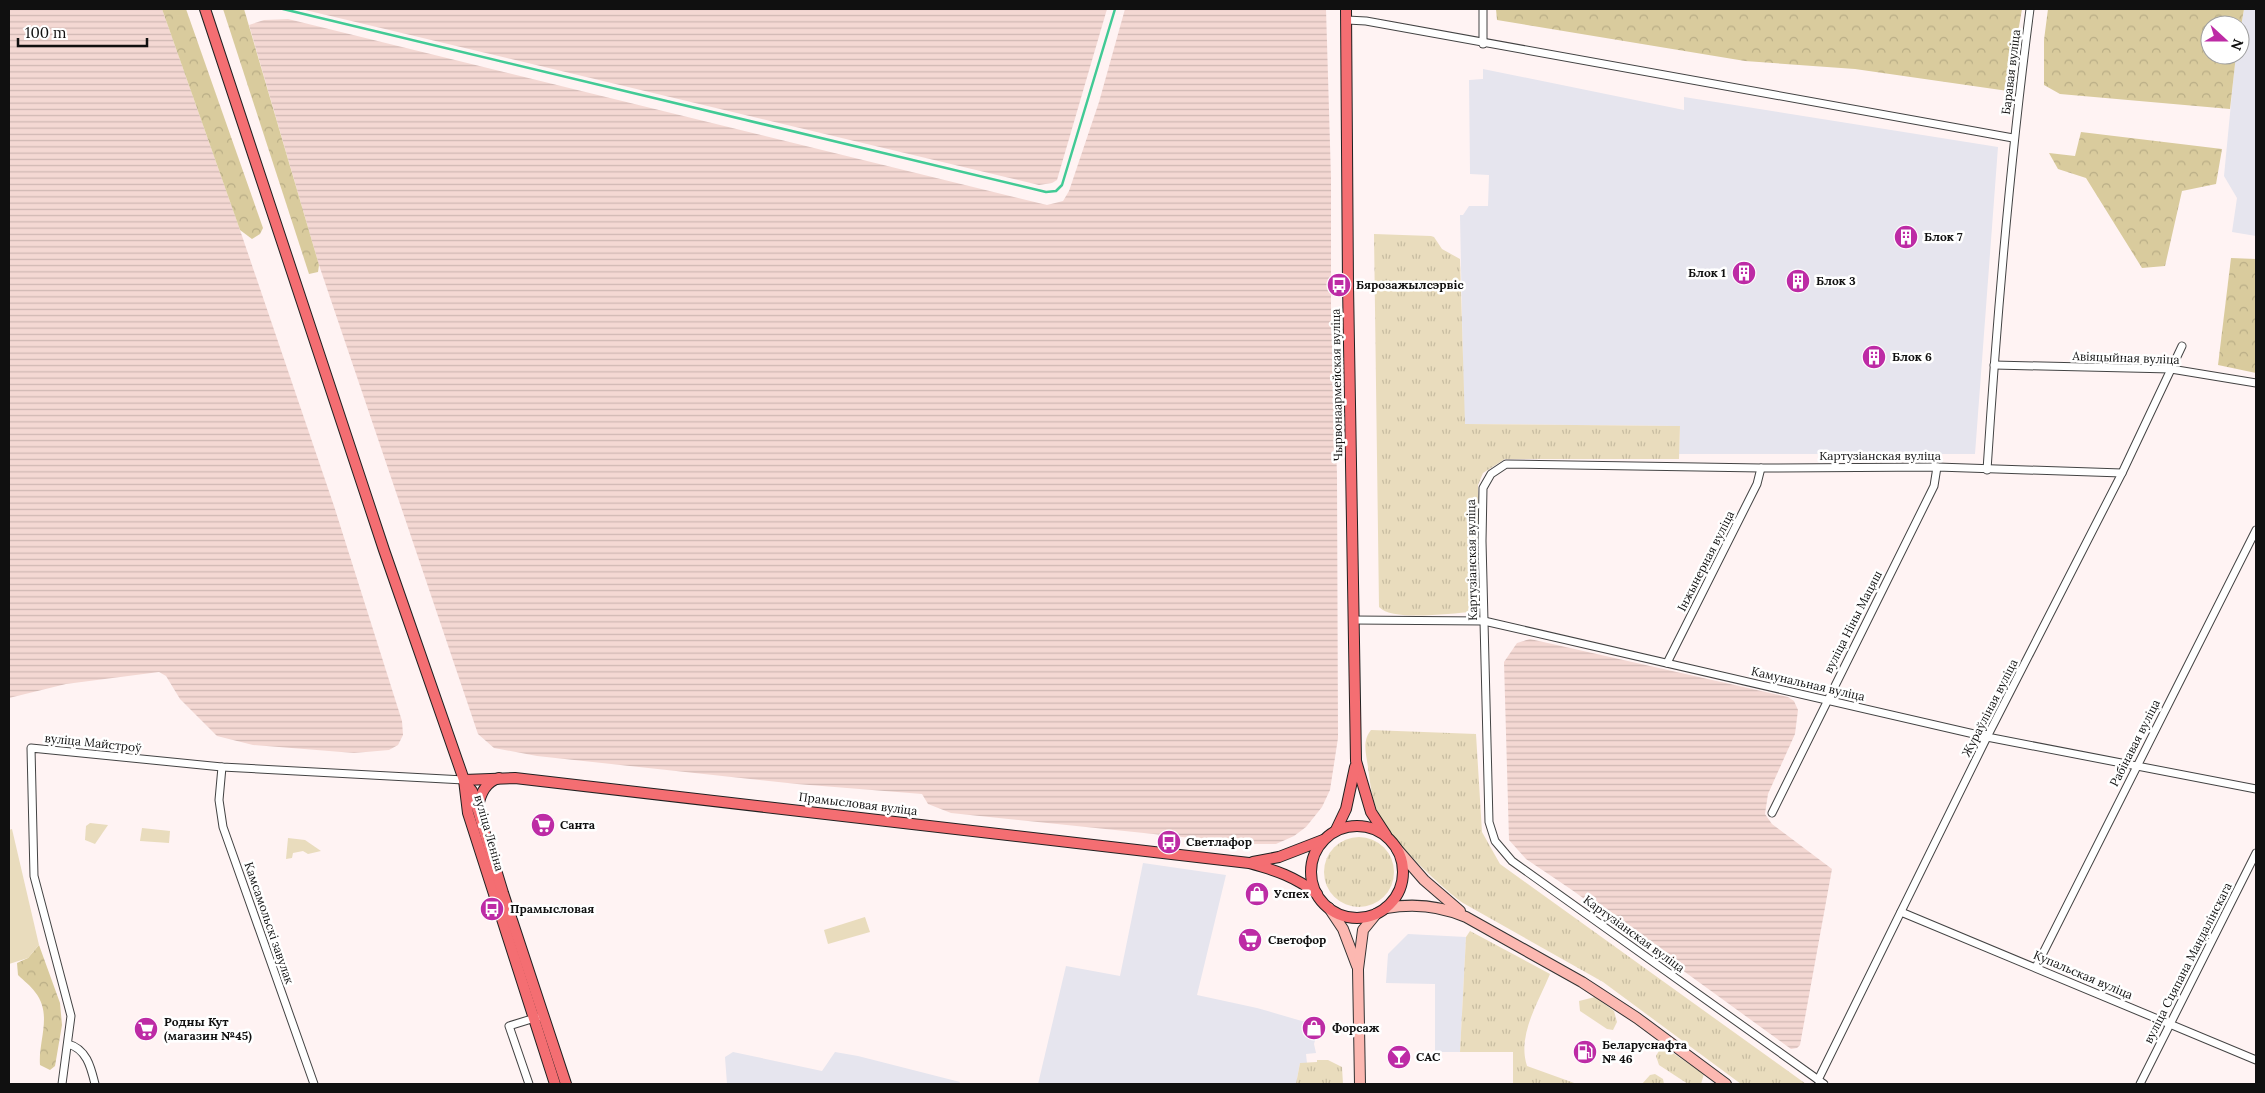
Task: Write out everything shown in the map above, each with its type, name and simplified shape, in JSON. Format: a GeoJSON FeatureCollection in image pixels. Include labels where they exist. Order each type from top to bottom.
{"type":"FeatureCollection","features":[{"type":"Feature","properties":{"kind":"main road"},"geometry":{"type":"LineString","coordinates":[[205,9],[365,494],[464,780]]}},
{"type":"Feature","properties":{"kind":"main road","name":"Чырвонаармейская вуліца"},"geometry":{"type":"LineString","coordinates":[[1336,830],[1346,809],[1356,761],[1346,9]]}},
{"type":"Feature","properties":{"kind":"main road","name":"Чырвонаармейская вуліца"},"geometry":{"type":"LineString","coordinates":[[1356,761],[1371,812],[1386,835]]}},
{"type":"Feature","properties":{"kind":"main road"},"geometry":{"type":"LineString","coordinates":[[478,810],[482,792],[489,784],[500,778]]}},
{"type":"Feature","properties":{"kind":"main road","name":"Прамысловая вуліца"},"geometry":{"type":"LineString","coordinates":[[464,780],[500,778],[734,802],[1249,863],[1285,873],[1302,882],[1317,894]]}},
{"type":"Feature","properties":{"kind":"main road","name":"вуліца Леніна"},"geometry":{"type":"LineString","coordinates":[[464,780],[472,791],[503,894],[545,1015],[566,1084]]}},
{"type":"Feature","properties":{"kind":"main road","name":"вуліца Леніна"},"geometry":{"type":"LineString","coordinates":[[464,780],[468,813],[556,1084]]}},
{"type":"Feature","properties":{"kind":"main road"},"geometry":{"type":"LineString","coordinates":[[1353,825],[1370,827],[1386,835],[1398,848],[1403,864],[1403,880],[1397,896],[1386,908],[1376,914],[1364,917],[1352,918],[1329,908],[1317,894],[1312,880],[1311,866],[1315,852],[1323,840],[1336,830],[1353,825]]}},
{"type":"Feature","properties":{"kind":"main road","name":"Прамысловая вуліца"},"geometry":{"type":"LineString","coordinates":[[1249,863],[1280,857],[1323,840]]}},
{"type":"Feature","properties":{"kind":"street"},"geometry":{"type":"LineString","coordinates":[[1483,9],[1483,44]]}},
{"type":"Feature","properties":{"kind":"street","name":"Баравая вуліца"},"geometry":{"type":"LineString","coordinates":[[1987,470],[2013,138],[2030,9]]}},
{"type":"Feature","properties":{"kind":"street"},"geometry":{"type":"LineString","coordinates":[[1346,20],[1366,21],[1483,44],[2013,138]]}},
{"type":"Feature","properties":{"kind":"street","name":"Жураўліная вуліца"},"geometry":{"type":"LineString","coordinates":[[1821,1082],[1901,912],[1987,737],[2122,473],[2182,346]]}},
{"type":"Feature","properties":{"kind":"street","name":"Авіяцыйная вуліца"},"geometry":{"type":"LineString","coordinates":[[1994,365],[2171,369],[2256,383]]}},
{"type":"Feature","properties":{"kind":"street","name":"Картузіанская вуліца"},"geometry":{"type":"LineString","coordinates":[[1821,1082],[1512,861],[1496,841],[1489,822],[1482,541],[1483,488],[1490,474],[1506,464],[1761,468],[1937,467],[2122,473]]}},
{"type":"Feature","properties":{"kind":"street","name":"вуліца Ніны Мацяш"},"geometry":{"type":"LineString","coordinates":[[1772,813],[1934,486],[1937,467]]}},
{"type":"Feature","properties":{"kind":"street","name":"Інжынерная вуліца"},"geometry":{"type":"LineString","coordinates":[[1667,663],[1757,484],[1761,468]]}},
{"type":"Feature","properties":{"kind":"street","name":"Рабінавая вуліца"},"geometry":{"type":"LineString","coordinates":[[2036,967],[2256,530]]}},
{"type":"Feature","properties":{"kind":"street","name":"Камунальная вуліца"},"geometry":{"type":"LineString","coordinates":[[1353,620],[1484,621],[1987,737],[2256,789]]}},
{"type":"Feature","properties":{"kind":"street","name":"вуліца Майстроў"},"geometry":{"type":"LineString","coordinates":[[62,1084],[71,1016],[34,876],[31,748],[222,767],[464,780]]}},
{"type":"Feature","properties":{"kind":"street","name":"Камсамольскі завулак"},"geometry":{"type":"LineString","coordinates":[[222,767],[219,800],[224,827],[314,1084]]}},
{"type":"Feature","properties":{"kind":"street"},"geometry":{"type":"LineString","coordinates":[[1398,848],[1424,880],[1466,917]]}},
{"type":"Feature","properties":{"kind":"street","name":"вуліца Сцяпана Мандалінскага"},"geometry":{"type":"LineString","coordinates":[[2140,1084],[2256,853]]}},
{"type":"Feature","properties":{"kind":"street"},"geometry":{"type":"LineString","coordinates":[[1386,908],[1431,906],[1450,910],[1466,917],[1590,987],[1637,1018],[1726,1084]]}},
{"type":"Feature","properties":{"kind":"street"},"geometry":{"type":"LineString","coordinates":[[1329,908],[1343,929],[1358,969]]}},
{"type":"Feature","properties":{"kind":"street","name":"Купальская вуліца"},"geometry":{"type":"LineString","coordinates":[[1901,912],[2256,1060]]}},
{"type":"Feature","properties":{"kind":"street"},"geometry":{"type":"LineString","coordinates":[[1360,1084],[1358,969],[1363,930],[1376,914]]}},
{"type":"Feature","properties":{"kind":"street"},"geometry":{"type":"LineString","coordinates":[[529,1084],[509,1026],[545,1015]]}},
{"type":"Feature","properties":{"kind":"street"},"geometry":{"type":"LineString","coordinates":[[68,1044],[79,1049],[90,1064],[95,1084]]}},
{"type":"Feature","properties":{"kind":"shaded area"},"geometry":{"type":"Polygon","coordinates":[[[9,9],[162,9],[334,506],[402,721],[403,735],[398,745],[389,750],[354,753],[253,745],[217,736],[180,699],[166,676],[159,672],[66,684],[9,698],[9,9]]]}},
{"type":"Feature","properties":{"kind":"shaded area"},"geometry":{"type":"Polygon","coordinates":[[[301,9],[1107,9],[1057,180],[1052,183],[1039,185],[301,9]]]}},
{"type":"Feature","properties":{"kind":"shaded area"},"geometry":{"type":"Polygon","coordinates":[[[1125,9],[1326,9],[1331,178],[1331,317],[1337,474],[1338,738],[1330,790],[1322,807],[1306,827],[1294,836],[1276,844],[1250,844],[951,813],[928,804],[922,794],[797,784],[537,756],[494,748],[478,734],[319,265],[249,25],[264,20],[288,19],[1047,205],[1063,201],[1069,191],[1099,102],[1125,9]]]}},
{"type":"Feature","properties":{"kind":"shaded area"},"geometry":{"type":"Polygon","coordinates":[[[2244,9],[2256,9],[2256,236],[2232,232],[2237,198],[2224,176],[2235,65],[2250,65],[2250,15],[2243,15],[2244,9]]]}},
{"type":"Feature","properties":{"kind":"shaded area"},"geometry":{"type":"Polygon","coordinates":[[[1483,69],[1684,110],[1684,97],[1998,147],[1975,454],[1679,454],[1680,426],[1464,424],[1460,215],[1463,215],[1469,206],[1488,206],[1489,175],[1470,174],[1469,80],[1483,79],[1483,69]]]}},
{"type":"Feature","properties":{"kind":"shaded area"},"geometry":{"type":"Polygon","coordinates":[[[1530,639],[1788,697],[1794,701],[1798,710],[1795,734],[1768,794],[1765,814],[1772,824],[1832,869],[1800,1045],[1797,1048],[1791,1049],[1572,890],[1526,859],[1509,840],[1504,662],[1517,643],[1530,639]]]}},
{"type":"Feature","properties":{"kind":"shaded area"},"geometry":{"type":"Polygon","coordinates":[[[1143,863],[1226,875],[1197,995],[1257,1008],[1319,1026],[1314,1044],[1316,1053],[1306,1054],[1307,1063],[1300,1063],[1296,1084],[1038,1084],[1066,966],[1120,976],[1143,863]]]}},
{"type":"Feature","properties":{"kind":"shaded area"},"geometry":{"type":"Polygon","coordinates":[[[1408,934],[1466,937],[1460,1052],[1435,1052],[1435,984],[1386,983],[1388,954],[1408,934]]]}},
{"type":"Feature","properties":{"kind":"shaded area"},"geometry":{"type":"Polygon","coordinates":[[[733,1052],[822,1071],[835,1052],[960,1082],[959,1084],[727,1084],[725,1057],[733,1052]]]}},
{"type":"Feature","properties":{"kind":"green space"},"geometry":{"type":"Polygon","coordinates":[[[162,9],[186,9],[263,228],[260,234],[252,239],[240,230],[162,9]]]}},
{"type":"Feature","properties":{"kind":"green space"},"geometry":{"type":"Polygon","coordinates":[[[223,9],[244,9],[319,265],[318,272],[309,274],[223,9]]]}},
{"type":"Feature","properties":{"kind":"green space"},"geometry":{"type":"Polygon","coordinates":[[[1496,9],[2022,9],[2008,91],[1855,69],[1745,61],[1497,20],[1496,9]]]}},
{"type":"Feature","properties":{"kind":"green space"},"geometry":{"type":"Polygon","coordinates":[[[2048,9],[2244,9],[2243,15],[2200,15],[2200,65],[2235,65],[2230,109],[2060,94],[2044,85],[2044,40],[2048,9]]]}},
{"type":"Feature","properties":{"kind":"green space"},"geometry":{"type":"Polygon","coordinates":[[[2081,132],[2222,149],[2216,184],[2182,191],[2165,266],[2142,268],[2086,178],[2058,169],[2049,153],[2075,156],[2081,132]]]}},
{"type":"Feature","properties":{"kind":"green space"},"geometry":{"type":"Polygon","coordinates":[[[1374,234],[1431,236],[1434,237],[1442,249],[1460,259],[1465,424],[1680,426],[1679,459],[1505,459],[1483,473],[1478,485],[1479,602],[1472,612],[1409,615],[1386,612],[1379,607],[1374,234]]]}},
{"type":"Feature","properties":{"kind":"green space"},"geometry":{"type":"Polygon","coordinates":[[[2231,258],[2256,259],[2256,373],[2218,365],[2231,258]]]}},
{"type":"Feature","properties":{"kind":"green space"},"geometry":{"type":"Polygon","coordinates":[[[1371,730],[1476,734],[1482,832],[1500,864],[1806,1084],[1741,1084],[1603,982],[1463,903],[1454,896],[1404,849],[1379,815],[1372,791],[1366,752],[1366,738],[1371,730]]]}},
{"type":"Feature","properties":{"kind":"green space"},"geometry":{"type":"Polygon","coordinates":[[[90,823],[108,825],[95,844],[85,840],[86,826],[90,823]]]}},
{"type":"Feature","properties":{"kind":"green space"},"geometry":{"type":"Polygon","coordinates":[[[142,828],[170,831],[169,843],[140,841],[142,828]]]}},
{"type":"Feature","properties":{"kind":"green space"},"geometry":{"type":"Polygon","coordinates":[[[12,829],[39,945],[28,958],[9,964],[9,830],[12,829]]]}},
{"type":"Feature","properties":{"kind":"green space"},"geometry":{"type":"Polygon","coordinates":[[[1366,837],[1379,843],[1388,852],[1392,858],[1394,872],[1392,886],[1384,897],[1373,905],[1352,907],[1345,905],[1334,897],[1326,886],[1324,865],[1326,858],[1334,847],[1345,839],[1366,837]]]}},
{"type":"Feature","properties":{"kind":"green space"},"geometry":{"type":"Polygon","coordinates":[[[288,838],[305,840],[321,851],[308,854],[303,851],[293,853],[292,858],[286,859],[288,838]]]}},
{"type":"Feature","properties":{"kind":"green space"},"geometry":{"type":"Polygon","coordinates":[[[865,917],[870,932],[828,944],[824,930],[865,917]]]}},
{"type":"Feature","properties":{"kind":"green space"},"geometry":{"type":"Polygon","coordinates":[[[1470,931],[1550,974],[1530,1019],[1527,1031],[1525,1054],[1527,1066],[1577,1084],[1513,1084],[1513,1052],[1460,1052],[1466,937],[1470,931]]]}},
{"type":"Feature","properties":{"kind":"green space"},"geometry":{"type":"Polygon","coordinates":[[[39,945],[60,1003],[62,1025],[55,1066],[50,1070],[40,1065],[44,1018],[40,1000],[32,988],[18,975],[17,963],[28,958],[39,945]]]}},
{"type":"Feature","properties":{"kind":"green space"},"geometry":{"type":"Polygon","coordinates":[[[1595,997],[1614,1011],[1617,1022],[1613,1030],[1607,1029],[1580,1011],[1579,1001],[1595,997]]]}},
{"type":"Feature","properties":{"kind":"green space"},"geometry":{"type":"Polygon","coordinates":[[[1664,1047],[1704,1074],[1701,1084],[1688,1084],[1659,1065],[1656,1056],[1660,1049],[1664,1047]]]}},
{"type":"Feature","properties":{"kind":"green space"},"geometry":{"type":"Polygon","coordinates":[[[1317,1060],[1328,1060],[1342,1067],[1343,1084],[1296,1084],[1300,1063],[1317,1062],[1317,1060]]]}},
{"type":"Feature","properties":{"kind":"green space"},"geometry":{"type":"Polygon","coordinates":[[[1655,1074],[1663,1079],[1664,1084],[1642,1084],[1650,1075],[1655,1074]]]}},
{"type":"Feature","properties":{"kind":"waterway"},"geometry":{"type":"LineString","coordinates":[[283,9],[1046,192],[1056,191],[1062,185],[1115,9]]}},
{"type":"Feature","properties":{"kind":"place","name":"Блок 7"},"geometry":{"type":"Point","coordinates":[1906,237]}},
{"type":"Feature","properties":{"kind":"place","name":"Блок 1"},"geometry":{"type":"Point","coordinates":[1744,273]}},
{"type":"Feature","properties":{"kind":"place","name":"Блок 3"},"geometry":{"type":"Point","coordinates":[1798,281]}},
{"type":"Feature","properties":{"kind":"place","name":"Бярозажылсэрвіс"},"geometry":{"type":"Point","coordinates":[1339,285]}},
{"type":"Feature","properties":{"kind":"place","name":"Блок 6"},"geometry":{"type":"Point","coordinates":[1874,357]}},
{"type":"Feature","properties":{"kind":"place","name":"Санта"},"geometry":{"type":"Point","coordinates":[543,825]}},
{"type":"Feature","properties":{"kind":"place","name":"Светлафор"},"geometry":{"type":"Point","coordinates":[1169,842]}},
{"type":"Feature","properties":{"kind":"place","name":"Успех"},"geometry":{"type":"Point","coordinates":[1257,894]}},
{"type":"Feature","properties":{"kind":"place","name":"Прамысловая"},"geometry":{"type":"Point","coordinates":[492,909]}},
{"type":"Feature","properties":{"kind":"place","name":"Светофор"},"geometry":{"type":"Point","coordinates":[1250,940]}},
{"type":"Feature","properties":{"kind":"place","name":"Форсаж"},"geometry":{"type":"Point","coordinates":[1314,1028]}},
{"type":"Feature","properties":{"kind":"place","name":"Родны Кут (магазин №45)"},"geometry":{"type":"Point","coordinates":[146,1029]}},
{"type":"Feature","properties":{"kind":"place","name":"Беларуснафта № 46"},"geometry":{"type":"Point","coordinates":[1585,1052]}},
{"type":"Feature","properties":{"kind":"place","name":"САС"},"geometry":{"type":"Point","coordinates":[1399,1057]}}]}
